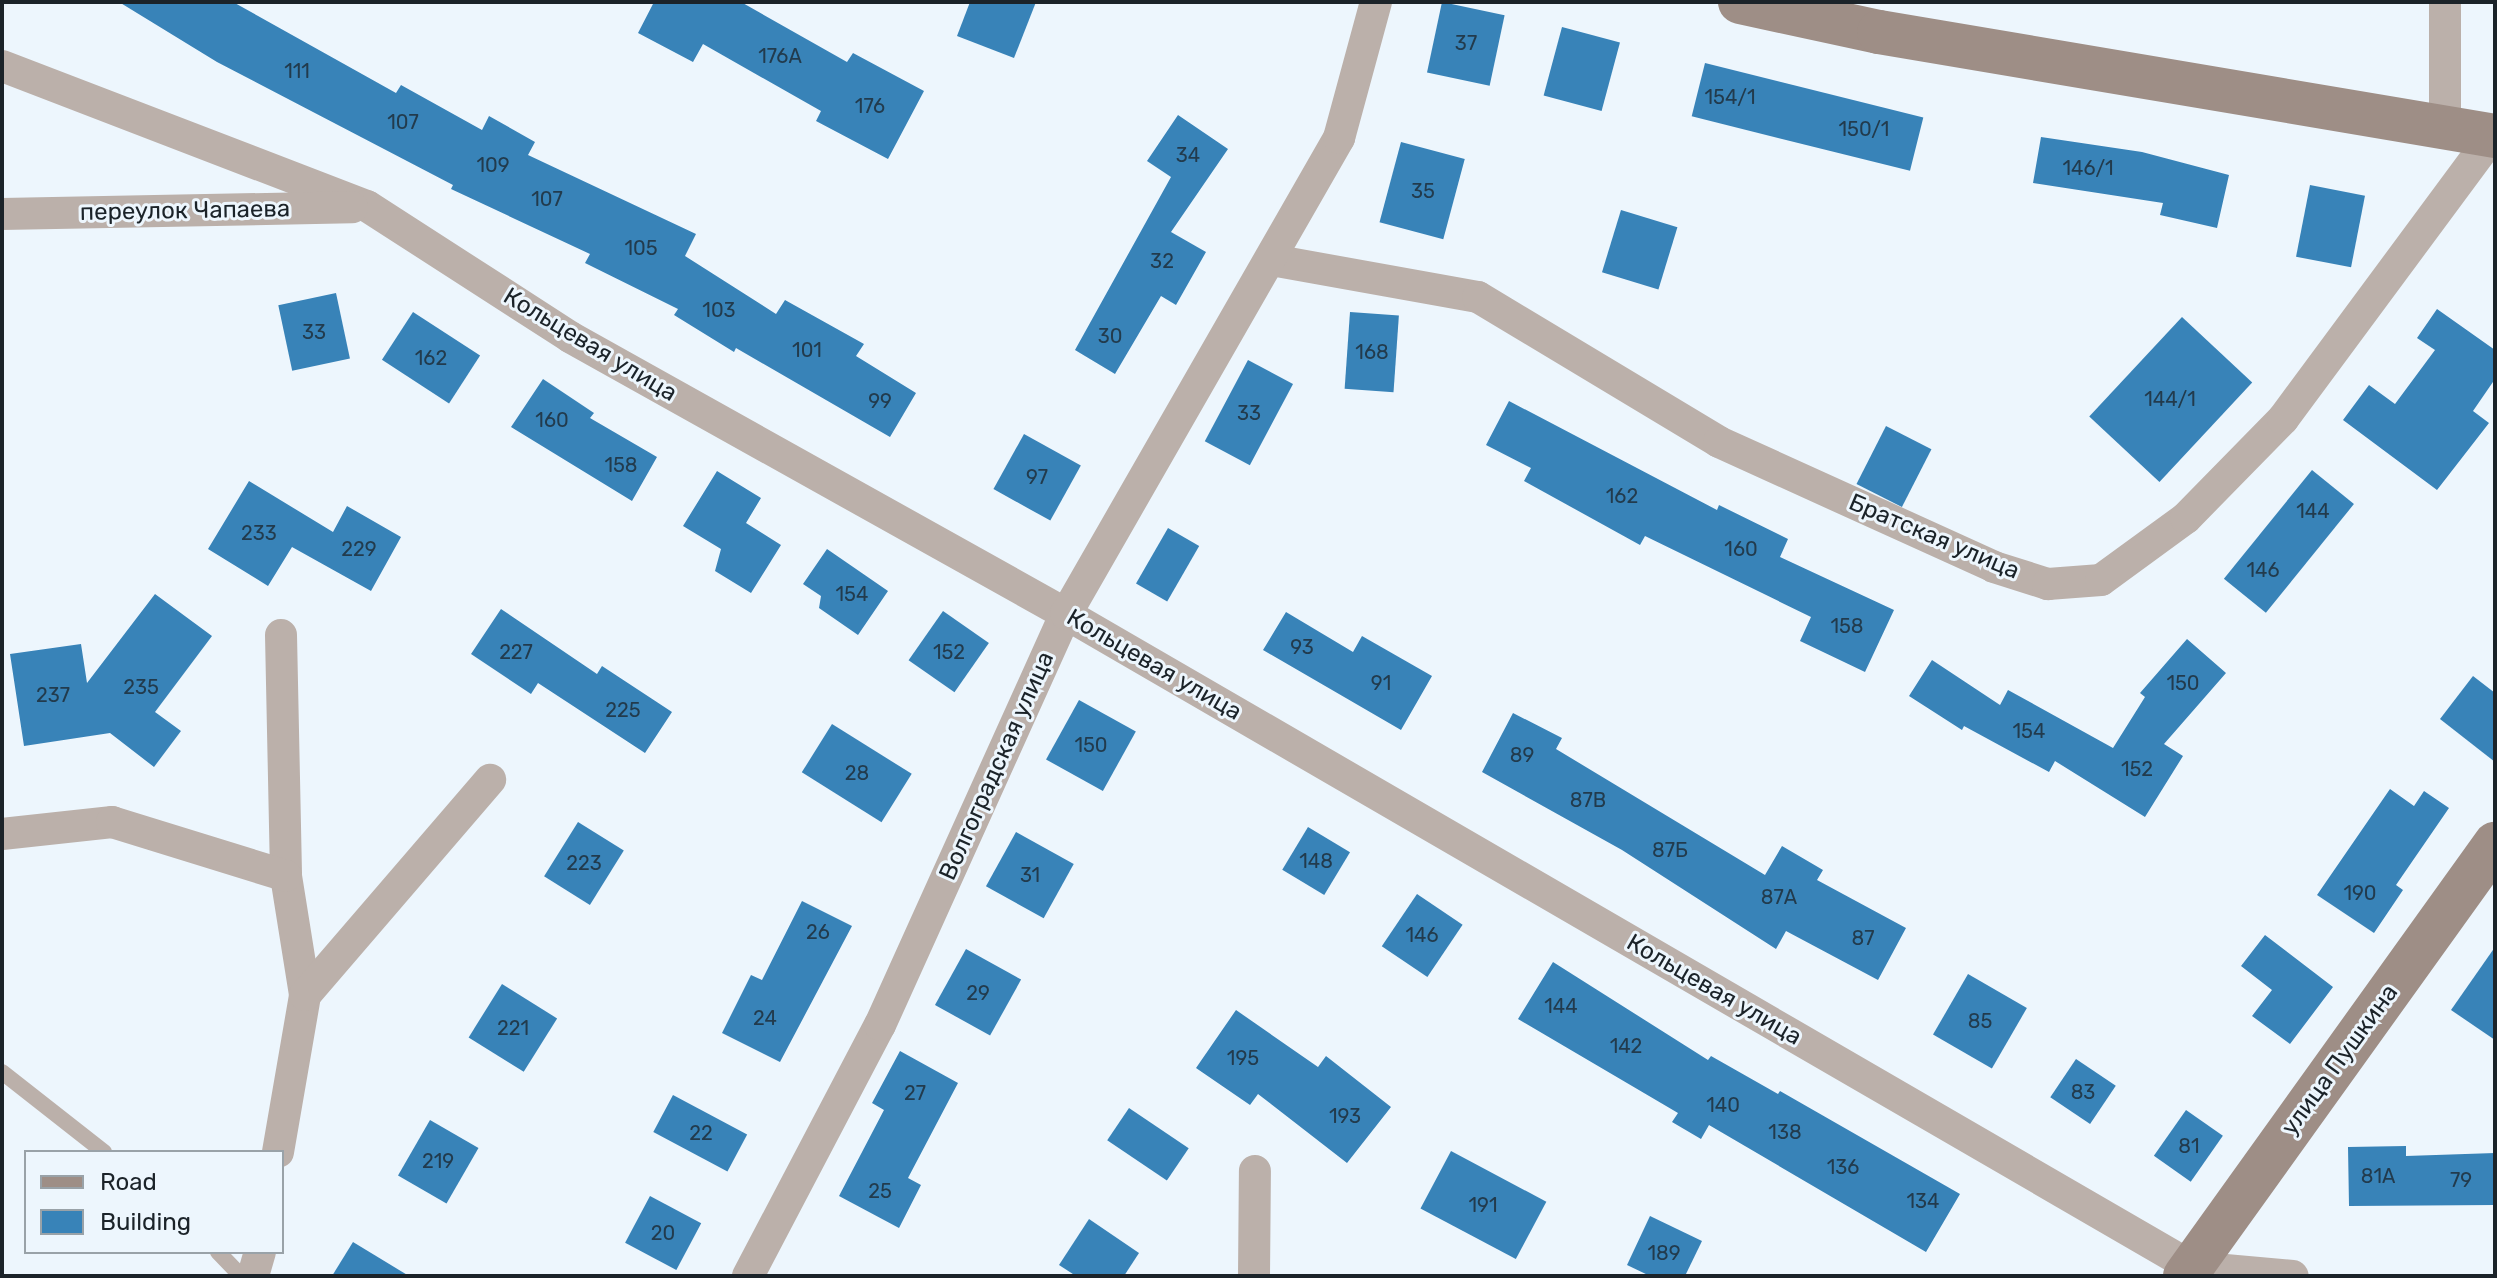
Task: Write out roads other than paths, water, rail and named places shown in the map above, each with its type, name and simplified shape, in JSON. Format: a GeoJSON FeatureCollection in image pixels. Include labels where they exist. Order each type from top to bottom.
{"type":"FeatureCollection","features":[{"type":"Feature","properties":{"kind":"main road","name":"Братская улица"},"geometry":{"type":"LineString","coordinates":[[1740,2],[1879,32],[2445,124],[2494,135]]}},
{"type":"Feature","properties":{"kind":"main road","name":"улица Пушкина"},"geometry":{"type":"LineString","coordinates":[[2189,1271],[2495,844]]}},
{"type":"Feature","properties":{"kind":"street","name":"Волгоградская улица"},"geometry":{"type":"LineString","coordinates":[[748,1276],[880,1025],[1066,614],[1272,260],[1339,138],[1376,2]]}},
{"type":"Feature","properties":{"kind":"street"},"geometry":{"type":"LineString","coordinates":[[2445,2],[2445,124]]}},
{"type":"Feature","properties":{"kind":"street","name":"Кольцевая улица"},"geometry":{"type":"LineString","coordinates":[[2,66],[367,206],[570,337],[1066,614],[2189,1271],[2293,1276]]}},
{"type":"Feature","properties":{"kind":"street","name":"Братская улица"},"geometry":{"type":"LineString","coordinates":[[1272,260],[1478,297],[1719,442],[1994,567],[2048,584],[2101,580],[2186,518],[2283,419],[2494,135]]}},
{"type":"Feature","properties":{"kind":"street","name":"переулок Чапаева"},"geometry":{"type":"LineString","coordinates":[[2,214],[367,206]]}},
{"type":"Feature","properties":{"kind":"street"},"geometry":{"type":"LineString","coordinates":[[278,1150],[305,995],[286,876],[281,635]]}},
{"type":"Feature","properties":{"kind":"street"},"geometry":{"type":"LineString","coordinates":[[305,995],[490,780]]}},
{"type":"Feature","properties":{"kind":"street"},"geometry":{"type":"LineString","coordinates":[[2,834],[112,822],[286,876]]}},
{"type":"Feature","properties":{"kind":"street"},"geometry":{"type":"LineString","coordinates":[[1254,1276],[1255,1171]]}},
{"type":"Feature","properties":{"kind":"street"},"geometry":{"type":"LineString","coordinates":[[253,1276],[259,1254]]}},
{"type":"Feature","properties":{"kind":"lane"},"geometry":{"type":"LineString","coordinates":[[2,1072],[101,1150]]}},
{"type":"Feature","properties":{"kind":"lane"},"geometry":{"type":"LineString","coordinates":[[220,1254],[241,1276]]}}]}
